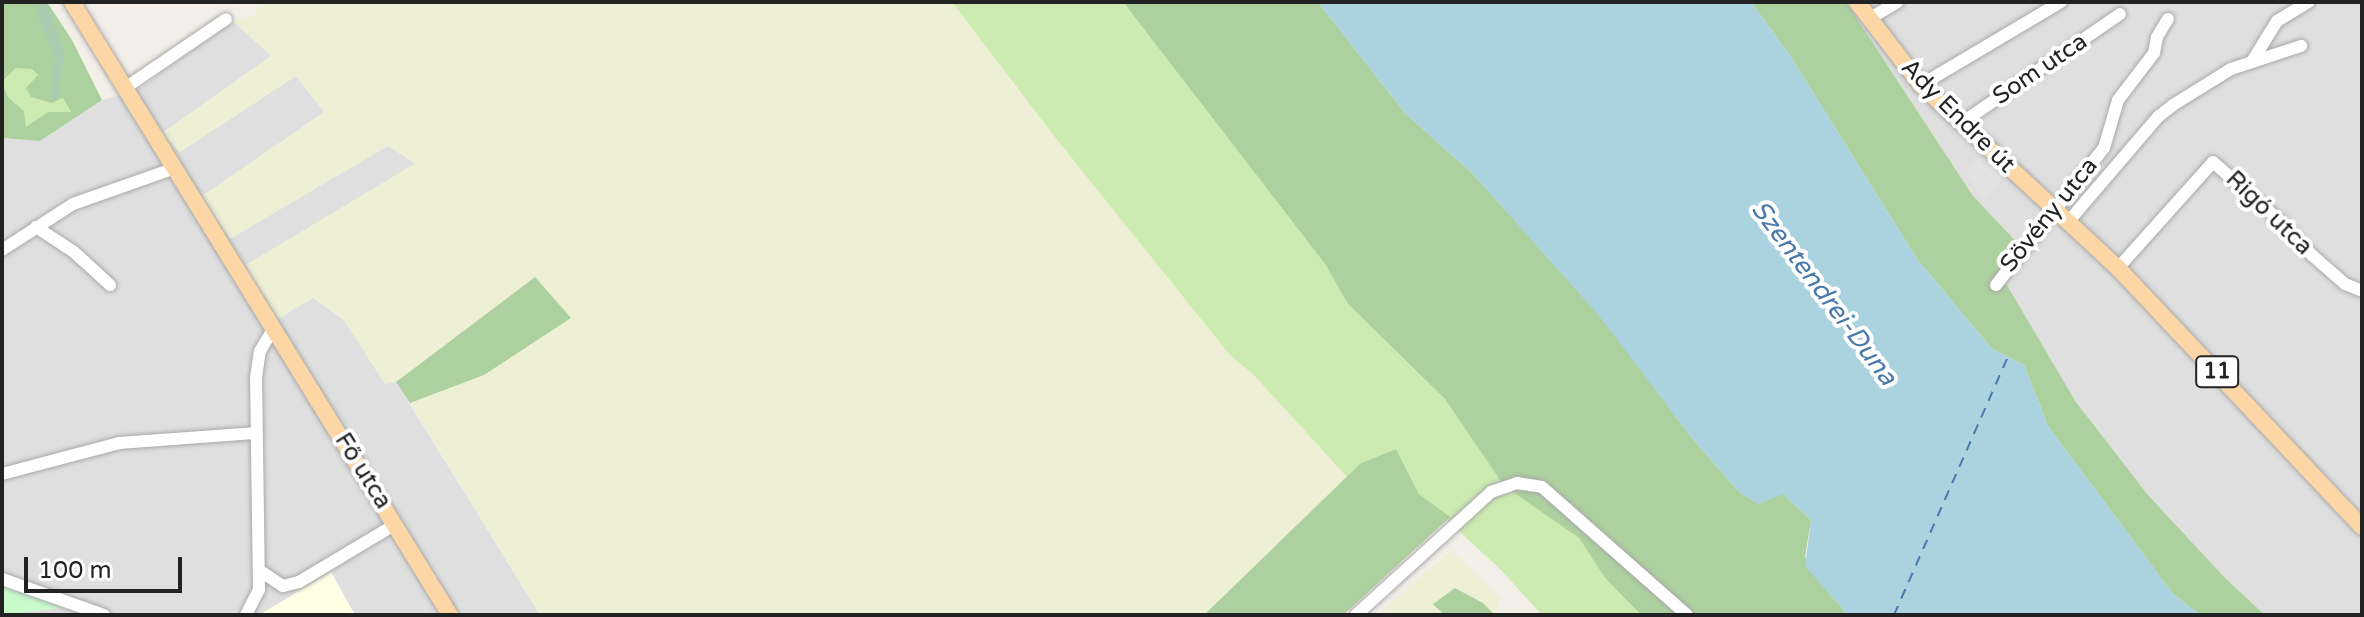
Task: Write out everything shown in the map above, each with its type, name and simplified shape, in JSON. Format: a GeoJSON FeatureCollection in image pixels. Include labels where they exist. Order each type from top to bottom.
{"type":"FeatureCollection","features":[{"type":"Feature","properties":{"kind":"main road","name":"Fő utca"},"geometry":{"type":"LineString","coordinates":[[72,2],[450,615]]}},
{"type":"Feature","properties":{"kind":"main road","name":"Ady Endre út"},"geometry":{"type":"LineString","coordinates":[[1857,2],[1921,85],[2062,216]]}},
{"type":"Feature","properties":{"kind":"main road","name":"11"},"geometry":{"type":"LineString","coordinates":[[2062,216],[2118,268],[2362,527]]}},
{"type":"Feature","properties":{"kind":"street"},"geometry":{"type":"LineString","coordinates":[[1869,19],[1897,2]]}},
{"type":"Feature","properties":{"kind":"street"},"geometry":{"type":"LineString","coordinates":[[1921,85],[2061,2]]}},
{"type":"Feature","properties":{"kind":"street"},"geometry":{"type":"LineString","coordinates":[[2253,60],[2277,21],[2309,2]]}},
{"type":"Feature","properties":{"kind":"street","name":"Som utca"},"geometry":{"type":"LineString","coordinates":[[1960,124],[2120,14]]}},
{"type":"Feature","properties":{"kind":"street"},"geometry":{"type":"LineString","coordinates":[[125,88],[226,19]]}},
{"type":"Feature","properties":{"kind":"street","name":"Sövény utca"},"geometry":{"type":"LineString","coordinates":[[1996,285],[2021,248],[2062,216],[2104,148],[2118,100],[2154,53],[2157,37],[2168,19]]}},
{"type":"Feature","properties":{"kind":"street"},"geometry":{"type":"LineString","coordinates":[[2062,216],[2159,116],[2209,81],[2253,60],[2301,46]]}},
{"type":"Feature","properties":{"kind":"street","name":"Rigó utca"},"geometry":{"type":"LineString","coordinates":[[2118,268],[2213,162],[2345,284],[2362,291]]}},
{"type":"Feature","properties":{"kind":"street"},"geometry":{"type":"LineString","coordinates":[[2,250],[73,204],[175,168]]}},
{"type":"Feature","properties":{"kind":"street"},"geometry":{"type":"LineString","coordinates":[[36,227],[74,252],[110,285]]}},
{"type":"Feature","properties":{"kind":"street"},"geometry":{"type":"LineString","coordinates":[[246,615],[255,604],[259,570],[254,433],[260,351],[274,328]]}},
{"type":"Feature","properties":{"kind":"street"},"geometry":{"type":"LineString","coordinates":[[2,474],[119,443],[254,433]]}},
{"type":"Feature","properties":{"kind":"street"},"geometry":{"type":"LineString","coordinates":[[1356,615],[1491,492],[1517,483],[1542,487],[1687,615]]}},
{"type":"Feature","properties":{"kind":"street"},"geometry":{"type":"LineString","coordinates":[[259,570],[283,586],[299,582],[396,524]]}},
{"type":"Feature","properties":{"kind":"street"},"geometry":{"type":"LineString","coordinates":[[2,579],[104,615]]}},
{"type":"Feature","properties":{"kind":"shaded area"},"geometry":{"type":"Polygon","coordinates":[[[37,2],[47,2],[64,51],[58,100],[51,98],[55,56],[39,21],[37,2]]]}},
{"type":"Feature","properties":{"kind":"shaded area"},"geometry":{"type":"Polygon","coordinates":[[[265,2],[952,2],[1058,141],[1230,355],[1254,375],[1347,477],[1204,615],[540,615],[410,403],[484,375],[535,277],[396,382],[385,384],[344,320],[313,298],[276,320],[244,266],[416,163],[388,146],[230,239],[201,197],[324,112],[296,76],[179,152],[162,133],[271,56],[233,21],[252,16],[265,2]]]}},
{"type":"Feature","properties":{"kind":"shaded area"},"geometry":{"type":"Polygon","coordinates":[[[1846,2],[2362,2],[2362,615],[2265,615],[2225,578],[2148,495],[2076,402],[2004,282],[2030,256],[1973,196],[1846,2]]]}},
{"type":"Feature","properties":{"kind":"shaded area"},"geometry":{"type":"Polygon","coordinates":[[[233,21],[272,56],[162,133],[180,152],[296,76],[325,113],[202,196],[388,146],[416,164],[245,266],[313,298],[344,320],[385,384],[396,382],[540,615],[2,615],[2,138],[40,141],[102,100],[136,91],[233,21]]]}},
{"type":"Feature","properties":{"kind":"shaded area"},"geometry":{"type":"Polygon","coordinates":[[[1979,159],[2002,179],[1985,199],[1965,175],[1979,159]]]}},
{"type":"Feature","properties":{"kind":"shaded area"},"geometry":{"type":"Polygon","coordinates":[[[1451,550],[1500,598],[1496,615],[1377,615],[1451,550]]]}},
{"type":"Feature","properties":{"kind":"shaded area"},"geometry":{"type":"Polygon","coordinates":[[[331,572],[355,615],[262,615],[264,612],[331,572]]]}},
{"type":"Feature","properties":{"kind":"green space"},"geometry":{"type":"Polygon","coordinates":[[[2,2],[47,2],[72,40],[102,100],[40,141],[2,138],[2,83],[8,97],[24,111],[26,127],[48,112],[71,112],[63,98],[52,103],[31,97],[26,88],[38,75],[32,69],[16,68],[2,82],[2,2]]]}},
{"type":"Feature","properties":{"kind":"green space"},"geometry":{"type":"Polygon","coordinates":[[[952,2],[1123,2],[1325,264],[1348,304],[1445,399],[1504,486],[1579,538],[1605,578],[1641,615],[1542,615],[1502,571],[1419,494],[1396,449],[1361,463],[1347,477],[1254,375],[1230,355],[1058,141],[952,2]]]}},
{"type":"Feature","properties":{"kind":"green space"},"geometry":{"type":"Polygon","coordinates":[[[1123,2],[1318,2],[1405,113],[1473,174],[1601,317],[1691,437],[1740,493],[1759,504],[1782,493],[1811,520],[1805,557],[1816,578],[1848,615],[1641,615],[1605,578],[1579,538],[1504,486],[1445,399],[1348,304],[1325,264],[1123,2]]]}},
{"type":"Feature","properties":{"kind":"green space"},"geometry":{"type":"Polygon","coordinates":[[[1751,2],[1846,2],[1973,196],[2030,256],[2005,282],[2076,402],[2148,495],[2225,578],[2265,615],[2200,615],[2172,593],[2048,426],[2024,365],[1992,349],[1917,259],[1789,54],[1751,2]]]}},
{"type":"Feature","properties":{"kind":"green space"},"geometry":{"type":"Polygon","coordinates":[[[16,68],[32,68],[38,75],[41,98],[52,103],[63,98],[71,112],[26,127],[24,111],[8,97],[2,83],[16,68]]]}},
{"type":"Feature","properties":{"kind":"green space"},"geometry":{"type":"Polygon","coordinates":[[[535,277],[571,318],[484,375],[410,403],[396,382],[535,277]]]}},
{"type":"Feature","properties":{"kind":"green space"},"geometry":{"type":"Polygon","coordinates":[[[1396,449],[1419,494],[1450,517],[1343,615],[1204,615],[1361,463],[1396,449]]]}},
{"type":"Feature","properties":{"kind":"green space"},"geometry":{"type":"Polygon","coordinates":[[[2,582],[70,607],[2,615],[2,582]]]}},
{"type":"Feature","properties":{"kind":"green space"},"geometry":{"type":"Polygon","coordinates":[[[1455,588],[1483,603],[1495,615],[1444,615],[1433,604],[1455,588]]]}},
{"type":"Feature","properties":{"kind":"water","name":"Szentendrei-Duna"},"geometry":{"type":"Polygon","coordinates":[[[1318,2],[1751,2],[1789,54],[1917,259],[1992,349],[2024,365],[2048,426],[2172,593],[2200,615],[1848,615],[1805,566],[1811,520],[1783,494],[1759,504],[1740,493],[1691,437],[1600,317],[1473,174],[1405,113],[1318,2]]]}},
{"type":"Feature","properties":{"kind":"ferry route"},"geometry":{"type":"LineString","coordinates":[[1894,615],[2008,356]]}}]}
